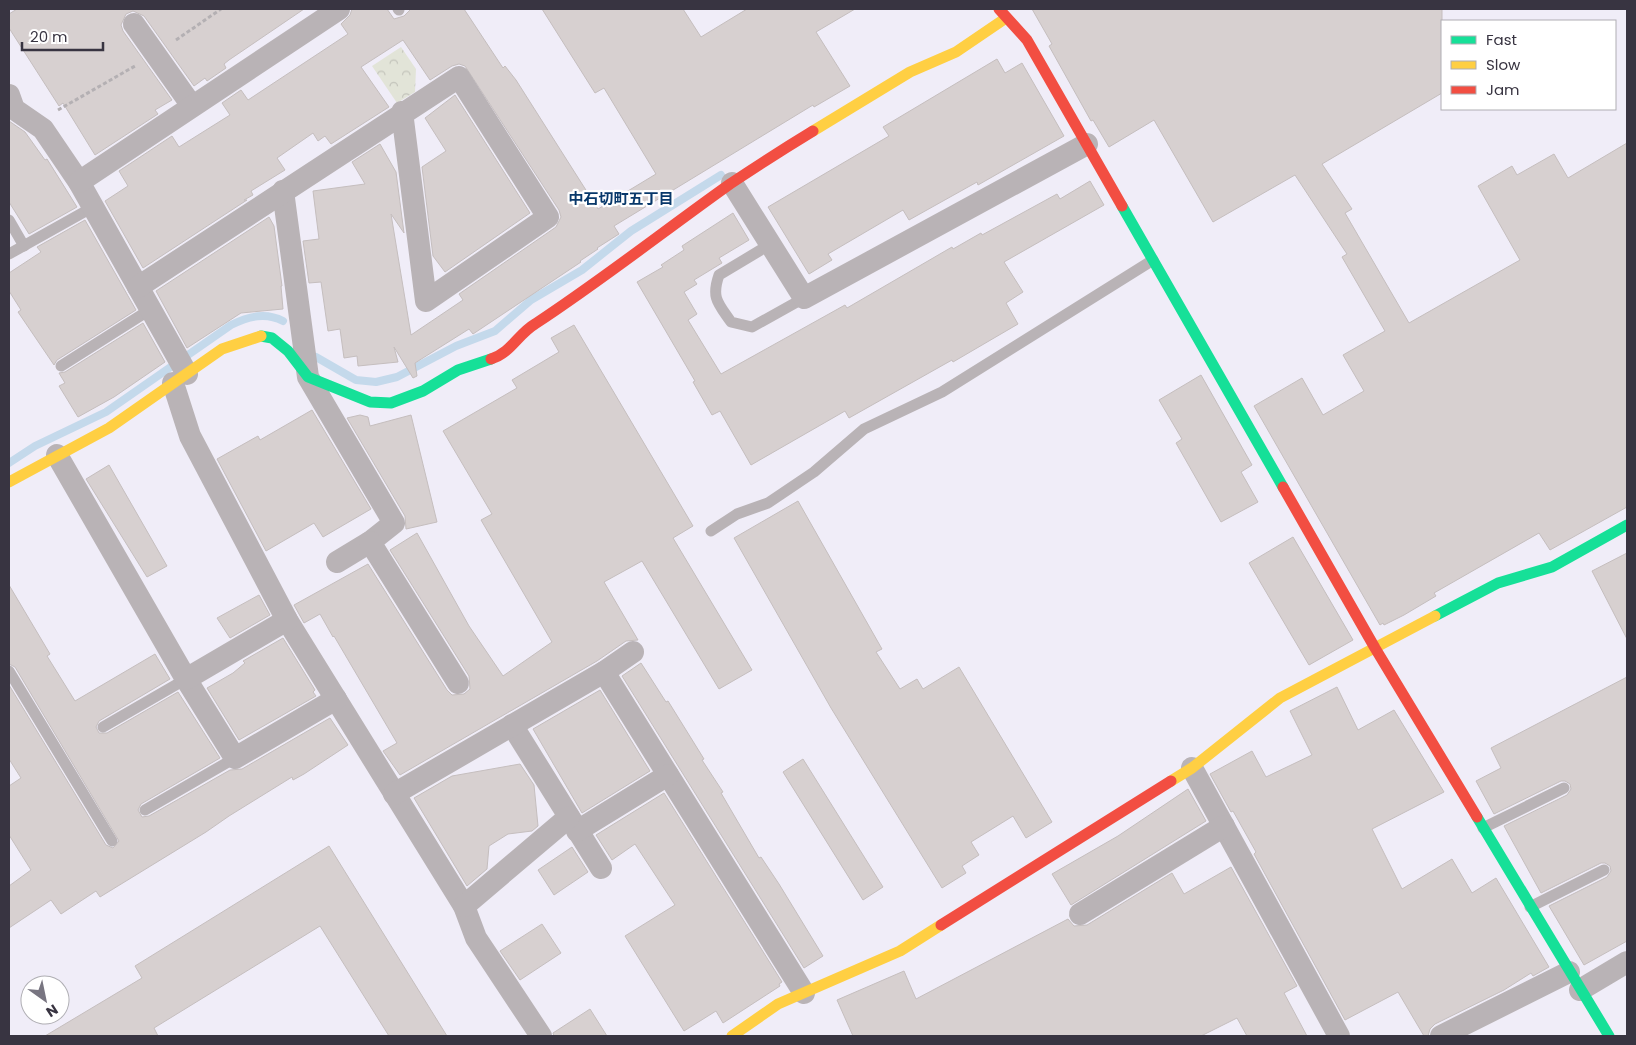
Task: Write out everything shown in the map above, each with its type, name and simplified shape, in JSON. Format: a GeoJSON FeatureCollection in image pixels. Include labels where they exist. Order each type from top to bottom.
{"type":"FeatureCollection","features":[{"type":"Feature","properties":{"kind":"street"},"geometry":{"type":"LineString","coordinates":[[79,182],[339,9]]}},
{"type":"Feature","properties":{"kind":"street"},"geometry":{"type":"LineString","coordinates":[[308,377],[370,402],[392,403],[423,392],[458,370],[494,358],[513,347],[531,326],[597,283],[627,258],[732,184],[854,104],[910,72],[956,52],[1002,14],[1027,40],[1375,648],[1609,1036]]}},
{"type":"Feature","properties":{"kind":"street"},"geometry":{"type":"LineString","coordinates":[[134,24],[192,106]]}},
{"type":"Feature","properties":{"kind":"street"},"geometry":{"type":"LineString","coordinates":[[138,287],[402,112],[459,76],[548,217],[426,301],[402,112]]}},
{"type":"Feature","properties":{"kind":"street"},"geometry":{"type":"LineString","coordinates":[[10,105],[43,129],[79,182],[151,309],[180,369],[190,436],[287,620],[464,906],[476,938],[541,1036]]}},
{"type":"Feature","properties":{"kind":"street"},"geometry":{"type":"LineString","coordinates":[[732,184],[804,298],[1087,144]]}},
{"type":"Feature","properties":{"kind":"street"},"geometry":{"type":"LineString","coordinates":[[283,191],[308,377]]}},
{"type":"Feature","properties":{"kind":"street"},"geometry":{"type":"LineString","coordinates":[[9,482],[57,454],[109,428],[180,369],[222,349],[258,335],[272,338],[288,351],[308,377],[394,523],[370,542],[337,562]]}},
{"type":"Feature","properties":{"kind":"street"},"geometry":{"type":"LineString","coordinates":[[57,454],[186,679],[235,758],[336,699]]}},
{"type":"Feature","properties":{"kind":"street"},"geometry":{"type":"LineString","coordinates":[[732,1036],[778,1004],[900,950],[1192,768],[1280,698],[1498,583],[1552,567],[1627,525]]}},
{"type":"Feature","properties":{"kind":"street"},"geometry":{"type":"LineString","coordinates":[[370,542],[458,683]]}},
{"type":"Feature","properties":{"kind":"street"},"geometry":{"type":"LineString","coordinates":[[186,679],[287,620]]}},
{"type":"Feature","properties":{"kind":"street"},"geometry":{"type":"LineString","coordinates":[[394,794],[604,672],[633,652]]}},
{"type":"Feature","properties":{"kind":"street"},"geometry":{"type":"LineString","coordinates":[[604,672],[804,993]]}},
{"type":"Feature","properties":{"kind":"street"},"geometry":{"type":"LineString","coordinates":[[512,726],[601,868]]}},
{"type":"Feature","properties":{"kind":"street"},"geometry":{"type":"LineString","coordinates":[[1192,768],[1339,1036]]}},
{"type":"Feature","properties":{"kind":"street"},"geometry":{"type":"LineString","coordinates":[[464,906],[573,824],[668,775]]}},
{"type":"Feature","properties":{"kind":"street"},"geometry":{"type":"LineString","coordinates":[[1080,914],[1224,826]]}},
{"type":"Feature","properties":{"kind":"street"},"geometry":{"type":"LineString","coordinates":[[1441,1036],[1575,981],[1627,962]]}},
{"type":"Feature","properties":{"kind":"lane"},"geometry":{"type":"LineString","coordinates":[[9,254],[93,207]]}},
{"type":"Feature","properties":{"kind":"lane"},"geometry":{"type":"LineString","coordinates":[[9,220],[24,246]]}},
{"type":"Feature","properties":{"kind":"lane"},"geometry":{"type":"LineString","coordinates":[[770,245],[719,275],[714,290],[720,306],[731,322],[752,327],[804,298]]}},
{"type":"Feature","properties":{"kind":"lane"},"geometry":{"type":"LineString","coordinates":[[711,531],[736,514],[768,503],[814,472],[864,429],[942,392],[1153,260]]}},
{"type":"Feature","properties":{"kind":"lane"},"geometry":{"type":"LineString","coordinates":[[61,366],[151,309]]}},
{"type":"Feature","properties":{"kind":"lane"},"geometry":{"type":"LineString","coordinates":[[9,671],[112,841]]}},
{"type":"Feature","properties":{"kind":"lane"},"geometry":{"type":"LineString","coordinates":[[103,727],[186,679]]}},
{"type":"Feature","properties":{"kind":"lane"},"geometry":{"type":"LineString","coordinates":[[145,810],[235,758]]}},
{"type":"Feature","properties":{"kind":"lane"},"geometry":{"type":"LineString","coordinates":[[1483,828],[1564,788]]}},
{"type":"Feature","properties":{"kind":"lane"},"geometry":{"type":"LineString","coordinates":[[1530,907],[1604,870]]}},
{"type":"Feature","properties":{"kind":"path"},"geometry":{"type":"LineString","coordinates":[[36,124],[155,54],[221,9]]}},
{"type":"Feature","properties":{"kind":"green space"},"geometry":{"type":"Polygon","coordinates":[[[401,47],[416,69],[415,92],[397,103],[372,66],[401,47]]]}},
{"type":"Feature","properties":{"kind":"building"},"geometry":{"type":"Polygon","coordinates":[[[17,9],[304,9],[229,60],[224,64],[226,68],[207,81],[205,78],[194,86],[144,16],[133,11],[126,14],[121,25],[123,31],[172,100],[155,110],[158,114],[95,155],[63,103],[59,106],[9,28],[9,14],[17,9]]]}},
{"type":"Feature","properties":{"kind":"building"},"geometry":{"type":"Polygon","coordinates":[[[352,9],[387,9],[394,19],[404,16],[411,9],[464,9],[503,68],[505,66],[516,80],[598,209],[656,174],[604,88],[595,93],[542,9],[683,9],[701,37],[747,9],[855,9],[816,32],[850,86],[814,107],[813,105],[614,226],[619,234],[597,248],[581,262],[473,334],[469,329],[415,363],[417,376],[413,378],[394,347],[398,362],[358,366],[357,356],[344,358],[340,329],[328,331],[321,282],[309,283],[303,241],[319,239],[313,191],[365,184],[352,162],[380,144],[396,172],[404,233],[391,214],[411,335],[463,300],[459,294],[556,227],[561,217],[559,210],[465,66],[459,64],[452,66],[430,80],[403,40],[361,67],[389,107],[331,144],[325,136],[318,141],[313,133],[277,158],[285,170],[251,191],[253,195],[244,200],[247,200],[143,268],[105,201],[128,186],[119,171],[172,136],[179,147],[230,115],[222,103],[241,90],[248,100],[348,34],[341,24],[350,15],[352,9]]]}},
{"type":"Feature","properties":{"kind":"building"},"geometry":{"type":"Polygon","coordinates":[[[1032,9],[1442,9],[1441,94],[1322,164],[1352,209],[1345,213],[1409,323],[1520,260],[1478,186],[1512,166],[1517,175],[1554,154],[1568,178],[1627,143],[1627,507],[1550,550],[1539,533],[1434,593],[1436,596],[1404,615],[1384,625],[1383,623],[1380,625],[1254,406],[1302,378],[1323,415],[1364,391],[1343,355],[1385,331],[1342,257],[1347,254],[1295,175],[1213,222],[1154,120],[1109,147],[1093,120],[1091,121],[1049,46],[1052,44],[1032,9]]]}},
{"type":"Feature","properties":{"kind":"building"},"geometry":{"type":"Polygon","coordinates":[[[997,59],[1005,73],[1022,63],[1064,136],[978,185],[977,182],[909,220],[903,210],[828,254],[832,260],[809,274],[768,207],[889,136],[883,127],[997,59]]]}},
{"type":"Feature","properties":{"kind":"building"},"geometry":{"type":"Polygon","coordinates":[[[455,95],[530,213],[445,272],[433,256],[422,167],[446,151],[425,118],[455,95]]]}},
{"type":"Feature","properties":{"kind":"building"},"geometry":{"type":"Polygon","coordinates":[[[9,121],[25,132],[45,160],[47,159],[77,207],[29,234],[9,202],[9,121]]]}},
{"type":"Feature","properties":{"kind":"building"},"geometry":{"type":"Polygon","coordinates":[[[1090,181],[1104,205],[1004,262],[1023,292],[1006,303],[1018,324],[953,362],[952,360],[849,418],[845,411],[751,465],[720,411],[712,415],[693,382],[695,381],[637,282],[663,267],[661,265],[684,250],[682,246],[733,213],[749,240],[719,258],[722,263],[694,280],[697,284],[684,292],[697,314],[688,320],[721,374],[845,305],[847,308],[952,247],[953,249],[981,233],[982,235],[1057,194],[1060,199],[1090,181]]]}},
{"type":"Feature","properties":{"kind":"building"},"geometry":{"type":"Polygon","coordinates":[[[269,217],[274,226],[283,309],[241,313],[187,348],[156,291],[269,217]]]}},
{"type":"Feature","properties":{"kind":"building"},"geometry":{"type":"Polygon","coordinates":[[[85,220],[136,310],[57,360],[54,365],[18,312],[21,310],[9,291],[9,273],[41,252],[37,247],[85,220]]]}},
{"type":"Feature","properties":{"kind":"building"},"geometry":{"type":"Polygon","coordinates":[[[143,323],[165,362],[114,397],[78,417],[59,386],[65,383],[59,373],[65,372],[143,323]]]}},
{"type":"Feature","properties":{"kind":"building"},"geometry":{"type":"Polygon","coordinates":[[[574,325],[693,526],[673,538],[752,670],[719,689],[642,561],[604,582],[638,640],[626,641],[597,661],[400,775],[383,751],[397,743],[334,636],[320,614],[304,623],[294,605],[368,564],[447,690],[452,695],[464,694],[470,689],[469,676],[390,550],[417,533],[469,626],[503,676],[552,642],[481,520],[492,514],[443,431],[517,388],[512,380],[559,352],[551,338],[574,325]]]}},
{"type":"Feature","properties":{"kind":"building"},"geometry":{"type":"Polygon","coordinates":[[[1201,375],[1252,465],[1241,472],[1258,502],[1221,522],[1176,443],[1182,439],[1159,400],[1201,375]]]}},
{"type":"Feature","properties":{"kind":"building"},"geometry":{"type":"Polygon","coordinates":[[[312,410],[371,509],[323,537],[314,523],[266,551],[217,459],[258,436],[260,440],[312,410]]]}},
{"type":"Feature","properties":{"kind":"building"},"geometry":{"type":"Polygon","coordinates":[[[360,415],[368,417],[370,426],[411,415],[437,522],[406,529],[405,516],[347,418],[360,415]]]}},
{"type":"Feature","properties":{"kind":"building"},"geometry":{"type":"Polygon","coordinates":[[[109,465],[167,566],[147,577],[86,479],[109,465]]]}},
{"type":"Feature","properties":{"kind":"building"},"geometry":{"type":"Polygon","coordinates":[[[798,501],[882,649],[876,652],[900,689],[917,679],[923,689],[959,667],[1052,822],[1026,838],[1013,816],[971,842],[979,855],[962,866],[966,873],[942,888],[831,708],[734,538],[798,501]]]}},
{"type":"Feature","properties":{"kind":"building"},"geometry":{"type":"Polygon","coordinates":[[[1293,537],[1353,640],[1309,665],[1249,563],[1293,537]]]}},
{"type":"Feature","properties":{"kind":"building"},"geometry":{"type":"Polygon","coordinates":[[[1627,553],[1627,639],[1592,571],[1627,553]]]}},
{"type":"Feature","properties":{"kind":"building"},"geometry":{"type":"Polygon","coordinates":[[[9,585],[50,654],[47,656],[75,701],[155,654],[170,679],[99,721],[96,727],[99,733],[107,733],[178,692],[220,758],[141,804],[138,810],[142,817],[149,816],[230,770],[242,769],[330,718],[348,745],[304,774],[293,780],[292,777],[100,897],[96,891],[61,914],[51,900],[9,928],[9,886],[31,870],[9,835],[9,786],[21,778],[9,759],[9,685],[106,845],[113,848],[119,841],[15,667],[9,664],[9,585]]]}},
{"type":"Feature","properties":{"kind":"building"},"geometry":{"type":"Polygon","coordinates":[[[259,595],[270,615],[230,638],[217,618],[259,595]]]}},
{"type":"Feature","properties":{"kind":"building"},"geometry":{"type":"Polygon","coordinates":[[[283,638],[315,690],[313,692],[316,696],[239,740],[207,688],[233,673],[245,663],[243,661],[283,638]]]}},
{"type":"Feature","properties":{"kind":"building"},"geometry":{"type":"Polygon","coordinates":[[[641,663],[666,702],[668,701],[704,759],[702,760],[723,792],[721,793],[759,858],[761,857],[779,884],[823,956],[804,968],[622,676],[641,663]]]}},
{"type":"Feature","properties":{"kind":"building"},"geometry":{"type":"Polygon","coordinates":[[[1627,677],[1627,941],[1584,965],[1549,906],[1607,877],[1611,871],[1610,866],[1601,863],[1541,893],[1504,826],[1567,795],[1571,789],[1570,784],[1561,781],[1494,814],[1476,781],[1501,768],[1491,748],[1627,677]]]}},
{"type":"Feature","properties":{"kind":"building"},"geometry":{"type":"Polygon","coordinates":[[[1337,687],[1358,730],[1394,710],[1444,792],[1372,829],[1402,889],[1452,859],[1472,893],[1496,878],[1549,967],[1533,976],[1531,973],[1504,990],[1435,1024],[1430,1029],[1428,1036],[1424,1036],[1398,992],[1345,1020],[1254,854],[1256,852],[1210,774],[1252,751],[1266,777],[1312,755],[1290,711],[1337,687]]]}},
{"type":"Feature","properties":{"kind":"building"},"geometry":{"type":"Polygon","coordinates":[[[600,690],[650,771],[582,813],[533,729],[600,690]]]}},
{"type":"Feature","properties":{"kind":"building"},"geometry":{"type":"Polygon","coordinates":[[[803,759],[883,887],[863,900],[783,772],[803,759]]]}},
{"type":"Feature","properties":{"kind":"building"},"geometry":{"type":"Polygon","coordinates":[[[520,764],[534,785],[538,826],[532,831],[508,834],[489,846],[487,869],[467,886],[414,798],[452,776],[520,764]]]}},
{"type":"Feature","properties":{"kind":"building"},"geometry":{"type":"Polygon","coordinates":[[[1188,789],[1206,821],[1071,905],[1052,874],[1118,836],[1188,789]]]}},
{"type":"Feature","properties":{"kind":"building"},"geometry":{"type":"Polygon","coordinates":[[[664,793],[782,982],[779,984],[780,986],[723,1023],[716,1011],[684,1031],[625,936],[675,905],[635,844],[612,860],[596,835],[664,793]]]}},
{"type":"Feature","properties":{"kind":"building"},"geometry":{"type":"Polygon","coordinates":[[[329,846],[447,1036],[389,1036],[320,926],[154,1028],[158,1036],[45,1036],[63,1025],[70,1025],[70,1021],[142,978],[135,966],[329,846]]]}},
{"type":"Feature","properties":{"kind":"building"},"geometry":{"type":"Polygon","coordinates":[[[572,847],[588,872],[554,895],[538,870],[572,847]]]}},
{"type":"Feature","properties":{"kind":"building"},"geometry":{"type":"Polygon","coordinates":[[[1231,867],[1297,986],[1284,993],[1307,1036],[1247,1036],[1237,1018],[1201,1036],[853,1036],[837,1000],[904,971],[916,999],[1068,919],[1074,926],[1087,925],[1172,873],[1184,894],[1231,867]]]}},
{"type":"Feature","properties":{"kind":"building"},"geometry":{"type":"Polygon","coordinates":[[[542,924],[561,953],[520,980],[500,951],[542,924]]]}},
{"type":"Feature","properties":{"kind":"building"},"geometry":{"type":"Polygon","coordinates":[[[590,1009],[607,1036],[554,1036],[553,1033],[590,1009]]]}},
{"type":"Feature","properties":{"kind":"waterway"},"geometry":{"type":"LineString","coordinates":[[316,357],[356,380],[376,382],[397,377],[456,346],[495,331],[531,300],[582,270],[631,231],[721,175]]}},
{"type":"Feature","properties":{"kind":"waterway"},"geometry":{"type":"LineString","coordinates":[[9,463],[35,446],[106,412],[231,325],[257,316],[277,318],[283,321]]}},
{"type":"Feature","properties":{"kind":"traffic: fast"},"geometry":{"type":"LineString","coordinates":[[1122,206],[1283,487]]}},
{"type":"Feature","properties":{"kind":"traffic: fast"},"geometry":{"type":"LineString","coordinates":[[261,336],[272,338],[288,351],[308,377],[370,402],[391,403],[423,391],[458,370],[491,359]]}},
{"type":"Feature","properties":{"kind":"traffic: fast"},"geometry":{"type":"LineString","coordinates":[[1435,616],[1498,583],[1552,567],[1627,525]]}},
{"type":"Feature","properties":{"kind":"traffic: fast"},"geometry":{"type":"LineString","coordinates":[[1477,817],[1609,1036]]}},
{"type":"Feature","properties":{"kind":"traffic: slow"},"geometry":{"type":"LineString","coordinates":[[813,131],[910,72],[956,52],[1006,18]]}},
{"type":"Feature","properties":{"kind":"traffic: slow"},"geometry":{"type":"LineString","coordinates":[[9,482],[109,428],[222,349],[261,336]]}},
{"type":"Feature","properties":{"kind":"traffic: slow"},"geometry":{"type":"LineString","coordinates":[[1171,781],[1192,768],[1280,698],[1435,616]]}},
{"type":"Feature","properties":{"kind":"traffic: slow"},"geometry":{"type":"LineString","coordinates":[[732,1036],[778,1004],[900,951],[941,925]]}},
{"type":"Feature","properties":{"kind":"traffic: jam"},"geometry":{"type":"LineString","coordinates":[[999,9],[1027,40],[1122,206]]}},
{"type":"Feature","properties":{"kind":"traffic: jam"},"geometry":{"type":"LineString","coordinates":[[491,359],[509,348],[529,328],[609,273],[730,184],[813,131]]}},
{"type":"Feature","properties":{"kind":"traffic: jam"},"geometry":{"type":"LineString","coordinates":[[1283,487],[1375,648],[1477,817]]}},
{"type":"Feature","properties":{"kind":"traffic: jam"},"geometry":{"type":"LineString","coordinates":[[941,925],[1171,781]]}},
{"type":"Feature","properties":{"kind":"district","name":"中石切町五丁目"},"geometry":{"type":"Point","coordinates":[621,199]}}]}
